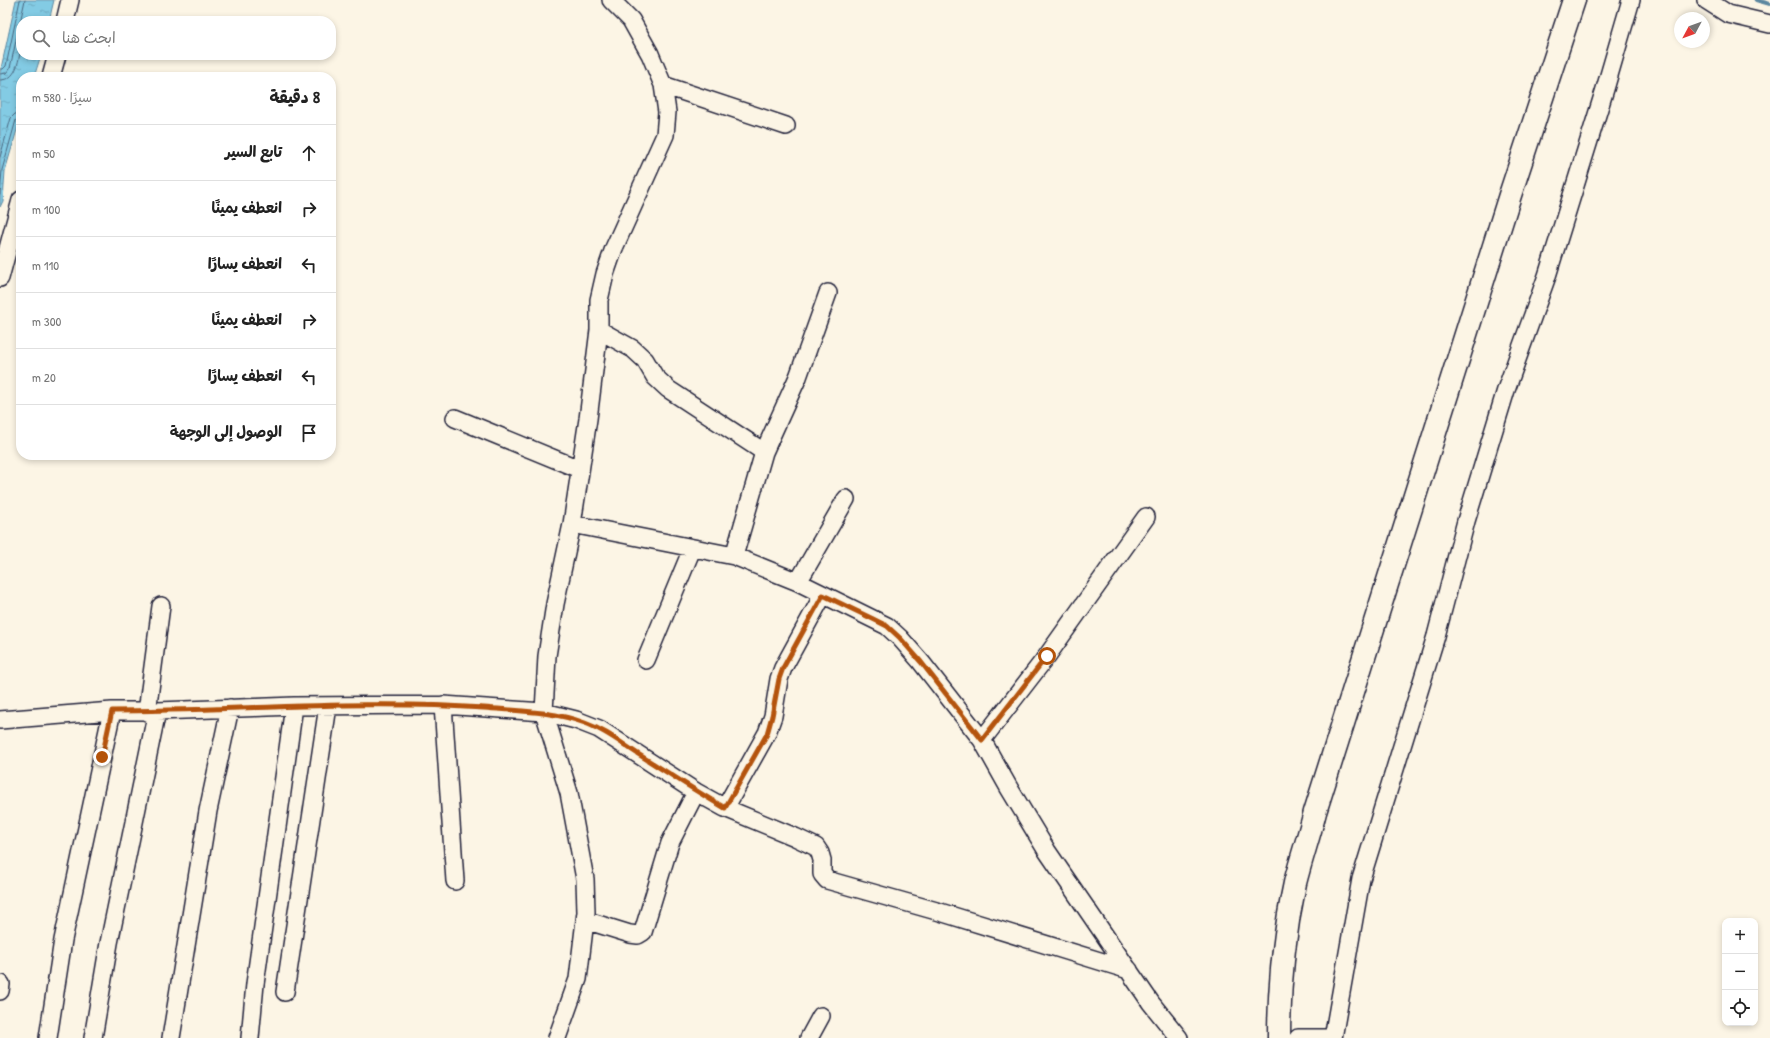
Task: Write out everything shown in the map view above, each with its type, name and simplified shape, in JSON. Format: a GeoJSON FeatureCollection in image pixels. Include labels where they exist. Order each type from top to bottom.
{"type":"FeatureCollection","features":[{"type":"Feature","properties":{"kind":"street"},"geometry":{"type":"LineString","coordinates":[[66,16],[70,0]]}},
{"type":"Feature","properties":{"kind":"street"},"geometry":{"type":"LineString","coordinates":[[557,1038],[578,980],[585,920],[585,879],[570,794],[544,712],[547,656],[555,604],[572,524],[599,330],[599,300],[605,274],[614,248],[665,135],[667,112],[663,84],[650,54],[631,20],[611,0]]}},
{"type":"Feature","properties":{"kind":"street"},"geometry":{"type":"LineString","coordinates":[[1279,1038],[1281,975],[1285,939],[1295,882],[1335,748],[1510,195],[1574,0]]}},
{"type":"Feature","properties":{"kind":"street"},"geometry":{"type":"LineString","coordinates":[[1299,1038],[1328,1038],[1361,879],[1436,636],[1466,521],[1506,390],[1550,268],[1631,0]]}},
{"type":"Feature","properties":{"kind":"street"},"geometry":{"type":"LineString","coordinates":[[1706,0],[1728,14],[1770,24]]}},
{"type":"Feature","properties":{"kind":"street"},"geometry":{"type":"LineString","coordinates":[[52,72],[56,60]]}},
{"type":"Feature","properties":{"kind":"street"},"geometry":{"type":"LineString","coordinates":[[663,84],[786,126]]}},
{"type":"Feature","properties":{"kind":"street"},"geometry":{"type":"LineString","coordinates":[[0,278],[16,219]]}},
{"type":"Feature","properties":{"kind":"street"},"geometry":{"type":"LineString","coordinates":[[734,556],[764,452],[798,377],[828,293]]}},
{"type":"Feature","properties":{"kind":"street"},"geometry":{"type":"LineString","coordinates":[[599,330],[633,349],[645,360],[655,377],[668,390],[764,452]]}},
{"type":"Feature","properties":{"kind":"street"},"geometry":{"type":"LineString","coordinates":[[455,418],[579,468]]}},
{"type":"Feature","properties":{"kind":"street"},"geometry":{"type":"LineString","coordinates":[[798,582],[846,499]]}},
{"type":"Feature","properties":{"kind":"street"},"geometry":{"type":"LineString","coordinates":[[982,740],[1047,656],[1146,517]]}},
{"type":"Feature","properties":{"kind":"street"},"geometry":{"type":"LineString","coordinates":[[572,524],[692,549],[734,556],[798,582],[887,626],[900,638],[921,662],[982,740],[1047,851],[1162,1018],[1179,1038]]}},
{"type":"Feature","properties":{"kind":"street"},"geometry":{"type":"LineString","coordinates":[[646,660],[692,549]]}},
{"type":"Feature","properties":{"kind":"street"},"geometry":{"type":"LineString","coordinates":[[725,808],[767,734],[779,679],[783,668],[823,595]]}},
{"type":"Feature","properties":{"kind":"street"},"geometry":{"type":"LineString","coordinates":[[93,1038],[110,935],[152,712],[161,606]]}},
{"type":"Feature","properties":{"kind":"street"},"geometry":{"type":"LineString","coordinates":[[0,720],[112,711],[152,712],[294,706],[443,705],[544,712],[576,720],[599,729],[696,792],[725,808],[795,836],[816,847],[822,860],[822,874],[827,880],[940,912],[1129,970]]}},
{"type":"Feature","properties":{"kind":"street"},"geometry":{"type":"LineString","coordinates":[[443,705],[455,881]]}},
{"type":"Feature","properties":{"kind":"street"},"geometry":{"type":"LineString","coordinates":[[250,1038],[255,984],[294,706]]}},
{"type":"Feature","properties":{"kind":"street"},"geometry":{"type":"LineString","coordinates":[[285,992],[328,706]]}},
{"type":"Feature","properties":{"kind":"street"},"geometry":{"type":"LineString","coordinates":[[171,1038],[208,811],[230,708]]}},
{"type":"Feature","properties":{"kind":"street"},"geometry":{"type":"LineString","coordinates":[[48,1038],[63,940],[112,711]]}},
{"type":"Feature","properties":{"kind":"street"},"geometry":{"type":"LineString","coordinates":[[585,920],[630,934],[638,935],[643,932],[670,843],[696,792]]}},
{"type":"Feature","properties":{"kind":"street"},"geometry":{"type":"LineString","coordinates":[[809,1038],[821,1016]]}},
{"type":"Feature","properties":{"kind":"water"},"geometry":{"type":"Polygon","coordinates":[[[16,0],[54,0],[50,16],[16,16],[16,60],[39,60],[36,72],[16,72],[16,133],[5,171],[3,201],[0,207],[0,73],[16,0]]]}},
{"type":"Feature","properties":{"kind":"waterway"},"geometry":{"type":"LineString","coordinates":[[1756,0],[1770,4]]}},
{"type":"Feature","properties":{"kind":"route"},"geometry":{"type":"LineString","coordinates":[[102,757],[112,711],[157,712],[294,706],[443,705],[544,712],[576,720],[610,735],[696,792],[725,808],[767,734],[776,701],[776,692],[779,679],[783,668],[823,595],[887,626],[911,649],[960,714],[982,740],[1047,656]]}}]}
